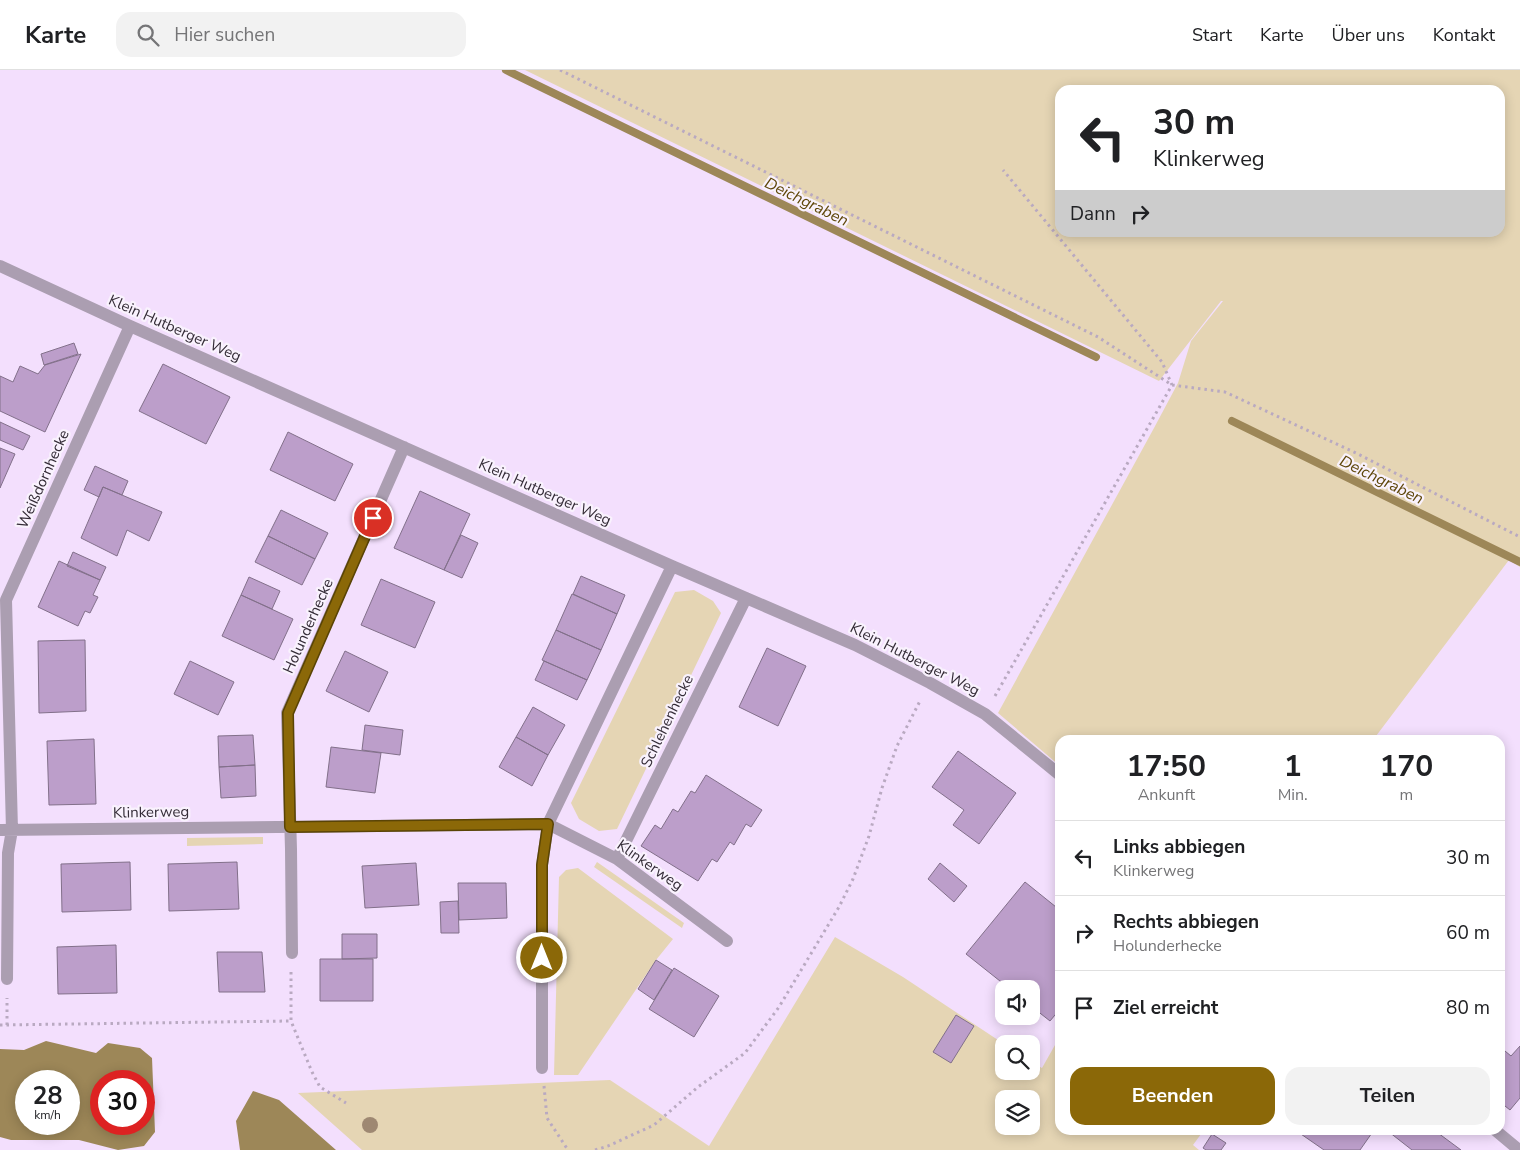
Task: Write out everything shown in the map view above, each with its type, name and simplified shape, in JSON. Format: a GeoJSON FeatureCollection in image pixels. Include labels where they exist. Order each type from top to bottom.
{"type":"FeatureCollection","features":[{"type":"Feature","properties":{"kind":"street","name":"Klein Hutberger Weg"},"geometry":{"type":"LineString","coordinates":[[0,266],[130,326],[855,645],[930,683],[985,714],[1055,771]]}},
{"type":"Feature","properties":{"kind":"street","name":"Weißdornhecke"},"geometry":{"type":"LineString","coordinates":[[6,830],[6,600],[130,326]]}},
{"type":"Feature","properties":{"kind":"street","name":"Holunderhecke"},"geometry":{"type":"LineString","coordinates":[[290,827],[288,713],[404,446]]}},
{"type":"Feature","properties":{"kind":"street"},"geometry":{"type":"LineString","coordinates":[[542,1068],[542,865],[548,824],[672,566]]}},
{"type":"Feature","properties":{"kind":"street","name":"Schlehenhecke"},"geometry":{"type":"LineString","coordinates":[[617,859],[746,598]]}},
{"type":"Feature","properties":{"kind":"street","name":"Klinkerweg"},"geometry":{"type":"LineString","coordinates":[[6,830],[548,824],[617,859],[727,941]]}},
{"type":"Feature","properties":{"kind":"street"},"geometry":{"type":"LineString","coordinates":[[290,827],[292,953]]}},
{"type":"Feature","properties":{"kind":"street"},"geometry":{"type":"LineString","coordinates":[[6,830],[8,852],[8,978]]}},
{"type":"Feature","properties":{"kind":"street"},"geometry":{"type":"LineString","coordinates":[[1501,1135],[1519,1150]]}},
{"type":"Feature","properties":{"kind":"path"},"geometry":{"type":"LineString","coordinates":[[560,70],[1098,337],[1172,385],[1225,392],[1356,453],[1520,537]]}},
{"type":"Feature","properties":{"kind":"path"},"geometry":{"type":"LineString","coordinates":[[1003,170],[1055,233]]}},
{"type":"Feature","properties":{"kind":"path"},"geometry":{"type":"LineString","coordinates":[[1058,237],[1162,362],[1172,385]]}},
{"type":"Feature","properties":{"kind":"path"},"geometry":{"type":"LineString","coordinates":[[985,714],[1172,385]]}},
{"type":"Feature","properties":{"kind":"path"},"geometry":{"type":"LineString","coordinates":[[595,1150],[654,1125],[698,1087],[745,1053],[779,1007],[839,907],[853,879],[869,836],[882,788],[897,746],[930,683]]}},
{"type":"Feature","properties":{"kind":"path"},"geometry":{"type":"LineString","coordinates":[[292,953],[291,1022],[320,1087],[346,1104]]}},
{"type":"Feature","properties":{"kind":"path"},"geometry":{"type":"LineString","coordinates":[[7,1025],[8,978]]}},
{"type":"Feature","properties":{"kind":"path"},"geometry":{"type":"LineString","coordinates":[[0,1025],[291,1022]]}},
{"type":"Feature","properties":{"kind":"path"},"geometry":{"type":"LineString","coordinates":[[542,1068],[547,1118],[568,1150]]}},
{"type":"Feature","properties":{"kind":"shaded area"},"geometry":{"type":"Polygon","coordinates":[[[525,70],[1520,70],[1520,567],[1509,560],[1377,735],[1055,735],[1055,762],[998,713],[1178,383],[1191,341],[1223,301],[1221,301],[1159,381],[525,70]]]}},
{"type":"Feature","properties":{"kind":"shaded area"},"geometry":{"type":"Polygon","coordinates":[[[694,590],[713,601],[721,613],[617,829],[599,831],[579,819],[571,803],[675,592],[694,590]]]}},
{"type":"Feature","properties":{"kind":"shaded area"},"geometry":{"type":"Polygon","coordinates":[[[263,837],[263,844],[187,846],[187,838],[263,837]]]}},
{"type":"Feature","properties":{"kind":"shaded area"},"geometry":{"type":"Polygon","coordinates":[[[597,862],[684,923],[682,928],[594,867],[597,862]]]}},
{"type":"Feature","properties":{"kind":"shaded area"},"geometry":{"type":"Polygon","coordinates":[[[578,868],[673,939],[656,960],[578,1075],[554,1075],[559,877],[566,870],[578,868]]]}},
{"type":"Feature","properties":{"kind":"shaded area"},"geometry":{"type":"Polygon","coordinates":[[[835,937],[903,977],[995,1038],[995,1080],[1040,1080],[1040,1067],[1042,1068],[1055,1045],[1055,1135],[1200,1135],[1193,1145],[1199,1150],[362,1150],[298,1093],[610,1080],[709,1146],[835,937]]]}},
{"type":"Feature","properties":{"kind":"shaded area"},"geometry":{"type":"Polygon","coordinates":[[[46,1041],[96,1053],[108,1043],[140,1048],[152,1058],[152,1070],[90,1070],[90,1135],[153,1135],[144,1146],[118,1150],[79,1140],[11,1140],[0,1137],[0,1049],[24,1050],[46,1041]]]}},
{"type":"Feature","properties":{"kind":"shaded area"},"geometry":{"type":"Polygon","coordinates":[[[253,1091],[279,1100],[336,1150],[240,1150],[236,1121],[253,1091]]]}},
{"type":"Feature","properties":{"kind":"building"},"geometry":{"type":"Polygon","coordinates":[[[74,343],[78,354],[44,365],[41,354],[74,343]]]}},
{"type":"Feature","properties":{"kind":"building"},"geometry":{"type":"Polygon","coordinates":[[[81,354],[45,432],[0,411],[0,376],[13,382],[20,366],[38,374],[45,365],[81,354]]]}},
{"type":"Feature","properties":{"kind":"building"},"geometry":{"type":"Polygon","coordinates":[[[163,364],[230,397],[206,444],[139,411],[163,364]]]}},
{"type":"Feature","properties":{"kind":"building"},"geometry":{"type":"Polygon","coordinates":[[[0,422],[30,436],[23,450],[0,440],[0,422]]]}},
{"type":"Feature","properties":{"kind":"building"},"geometry":{"type":"Polygon","coordinates":[[[288,432],[353,464],[335,501],[270,470],[288,432]]]}},
{"type":"Feature","properties":{"kind":"building"},"geometry":{"type":"Polygon","coordinates":[[[0,448],[15,454],[0,488],[0,448]]]}},
{"type":"Feature","properties":{"kind":"building"},"geometry":{"type":"Polygon","coordinates":[[[95,466],[128,481],[122,495],[103,487],[99,497],[84,490],[95,466]]]}},
{"type":"Feature","properties":{"kind":"building"},"geometry":{"type":"Polygon","coordinates":[[[103,487],[162,512],[149,541],[127,530],[117,556],[81,538],[103,487]]]}},
{"type":"Feature","properties":{"kind":"building"},"geometry":{"type":"Polygon","coordinates":[[[420,491],[470,514],[444,570],[394,548],[420,491]]]}},
{"type":"Feature","properties":{"kind":"building"},"geometry":{"type":"Polygon","coordinates":[[[281,510],[328,533],[315,559],[268,536],[281,510]]]}},
{"type":"Feature","properties":{"kind":"building"},"geometry":{"type":"Polygon","coordinates":[[[461,535],[478,543],[462,578],[444,570],[461,535]]]}},
{"type":"Feature","properties":{"kind":"building"},"geometry":{"type":"Polygon","coordinates":[[[268,536],[315,559],[302,585],[255,562],[268,536]]]}},
{"type":"Feature","properties":{"kind":"building"},"geometry":{"type":"Polygon","coordinates":[[[73,552],[106,567],[100,580],[67,566],[73,552]]]}},
{"type":"Feature","properties":{"kind":"building"},"geometry":{"type":"Polygon","coordinates":[[[59,561],[100,580],[93,595],[98,597],[90,613],[85,611],[78,626],[38,607],[59,561]]]}},
{"type":"Feature","properties":{"kind":"building"},"geometry":{"type":"Polygon","coordinates":[[[581,576],[625,595],[617,614],[573,594],[581,576]]]}},
{"type":"Feature","properties":{"kind":"building"},"geometry":{"type":"Polygon","coordinates":[[[249,577],[280,591],[272,609],[241,595],[249,577]]]}},
{"type":"Feature","properties":{"kind":"building"},"geometry":{"type":"Polygon","coordinates":[[[381,579],[435,602],[415,648],[361,625],[381,579]]]}},
{"type":"Feature","properties":{"kind":"building"},"geometry":{"type":"Polygon","coordinates":[[[572,594],[617,614],[601,650],[556,630],[572,594]]]}},
{"type":"Feature","properties":{"kind":"building"},"geometry":{"type":"Polygon","coordinates":[[[241,595],[293,619],[274,660],[222,636],[241,595]]]}},
{"type":"Feature","properties":{"kind":"building"},"geometry":{"type":"Polygon","coordinates":[[[556,630],[601,650],[587,680],[542,660],[556,630]]]}},
{"type":"Feature","properties":{"kind":"building"},"geometry":{"type":"Polygon","coordinates":[[[85,640],[86,711],[39,713],[38,641],[85,640]]]}},
{"type":"Feature","properties":{"kind":"building"},"geometry":{"type":"Polygon","coordinates":[[[767,648],[806,666],[778,726],[739,707],[767,648]]]}},
{"type":"Feature","properties":{"kind":"building"},"geometry":{"type":"Polygon","coordinates":[[[345,651],[388,672],[369,712],[326,691],[345,651]]]}},
{"type":"Feature","properties":{"kind":"building"},"geometry":{"type":"Polygon","coordinates":[[[190,661],[234,682],[218,715],[174,694],[190,661]]]}},
{"type":"Feature","properties":{"kind":"building"},"geometry":{"type":"Polygon","coordinates":[[[544,661],[587,680],[577,700],[535,680],[544,661]]]}},
{"type":"Feature","properties":{"kind":"building"},"geometry":{"type":"Polygon","coordinates":[[[533,707],[565,725],[548,755],[516,737],[533,707]]]}},
{"type":"Feature","properties":{"kind":"building"},"geometry":{"type":"Polygon","coordinates":[[[365,725],[403,730],[400,755],[362,750],[365,725]]]}},
{"type":"Feature","properties":{"kind":"building"},"geometry":{"type":"Polygon","coordinates":[[[253,735],[255,765],[219,767],[218,736],[253,735]]]}},
{"type":"Feature","properties":{"kind":"building"},"geometry":{"type":"Polygon","coordinates":[[[516,737],[548,755],[532,786],[499,767],[516,737]]]}},
{"type":"Feature","properties":{"kind":"building"},"geometry":{"type":"Polygon","coordinates":[[[94,739],[96,804],[49,805],[47,741],[94,739]]]}},
{"type":"Feature","properties":{"kind":"building"},"geometry":{"type":"Polygon","coordinates":[[[331,747],[381,753],[375,793],[326,787],[331,747]]]}},
{"type":"Feature","properties":{"kind":"building"},"geometry":{"type":"Polygon","coordinates":[[[958,751],[1016,793],[979,844],[953,825],[964,810],[932,787],[958,751]]]}},
{"type":"Feature","properties":{"kind":"building"},"geometry":{"type":"Polygon","coordinates":[[[255,765],[256,796],[221,798],[219,767],[255,765]]]}},
{"type":"Feature","properties":{"kind":"building"},"geometry":{"type":"Polygon","coordinates":[[[706,775],[762,810],[751,827],[746,824],[734,845],[730,842],[717,862],[712,859],[698,881],[641,846],[655,825],[661,829],[673,809],[678,812],[691,791],[695,793],[706,775]]]}},
{"type":"Feature","properties":{"kind":"building"},"geometry":{"type":"Polygon","coordinates":[[[130,862],[131,910],[62,912],[61,864],[130,862]]]}},
{"type":"Feature","properties":{"kind":"building"},"geometry":{"type":"Polygon","coordinates":[[[237,862],[239,909],[169,911],[168,864],[237,862]]]}},
{"type":"Feature","properties":{"kind":"building"},"geometry":{"type":"Polygon","coordinates":[[[416,863],[419,905],[365,908],[362,866],[416,863]]]}},
{"type":"Feature","properties":{"kind":"building"},"geometry":{"type":"Polygon","coordinates":[[[940,863],[967,886],[954,902],[928,879],[940,863]]]}},
{"type":"Feature","properties":{"kind":"building"},"geometry":{"type":"Polygon","coordinates":[[[1025,882],[1055,906],[1055,1015],[1050,1021],[1040,1013],[1040,980],[999,980],[966,954],[1025,882]]]}},
{"type":"Feature","properties":{"kind":"building"},"geometry":{"type":"Polygon","coordinates":[[[458,883],[506,883],[507,918],[459,920],[458,883]]]}},
{"type":"Feature","properties":{"kind":"building"},"geometry":{"type":"Polygon","coordinates":[[[458,901],[459,933],[441,933],[440,902],[458,901]]]}},
{"type":"Feature","properties":{"kind":"building"},"geometry":{"type":"Polygon","coordinates":[[[342,934],[377,934],[377,958],[342,959],[342,934]]]}},
{"type":"Feature","properties":{"kind":"building"},"geometry":{"type":"Polygon","coordinates":[[[116,945],[117,993],[58,994],[57,947],[116,945]]]}},
{"type":"Feature","properties":{"kind":"building"},"geometry":{"type":"Polygon","coordinates":[[[217,952],[262,952],[265,992],[219,992],[217,952]]]}},
{"type":"Feature","properties":{"kind":"building"},"geometry":{"type":"Polygon","coordinates":[[[320,959],[373,959],[373,1001],[320,1001],[320,959]]]}},
{"type":"Feature","properties":{"kind":"building"},"geometry":{"type":"Polygon","coordinates":[[[656,960],[672,970],[654,1000],[638,989],[656,960]]]}},
{"type":"Feature","properties":{"kind":"building"},"geometry":{"type":"Polygon","coordinates":[[[674,968],[719,996],[694,1037],[649,1009],[674,968]]]}},
{"type":"Feature","properties":{"kind":"building"},"geometry":{"type":"Polygon","coordinates":[[[956,1015],[974,1026],[951,1063],[933,1052],[956,1015]]]}},
{"type":"Feature","properties":{"kind":"building"},"geometry":{"type":"Polygon","coordinates":[[[1520,1046],[1520,1098],[1510,1110],[1505,1106],[1505,1051],[1511,1056],[1520,1046]]]}},
{"type":"Feature","properties":{"kind":"building"},"geometry":{"type":"Polygon","coordinates":[[[1211,1135],[1226,1143],[1221,1150],[1206,1150],[1203,1148],[1211,1135]]]}},
{"type":"Feature","properties":{"kind":"building"},"geometry":{"type":"Polygon","coordinates":[[[1302,1135],[1370,1135],[1360,1150],[1324,1150],[1302,1135]]]}},
{"type":"Feature","properties":{"kind":"building"},"geometry":{"type":"Polygon","coordinates":[[[1393,1135],[1441,1135],[1461,1150],[1412,1150],[1393,1135]]]}},
{"type":"Feature","properties":{"kind":"waterway","name":"Deichgraben"},"geometry":{"type":"LineString","coordinates":[[506,70],[1096,357]]}},
{"type":"Feature","properties":{"kind":"waterway","name":"Deichgraben"},"geometry":{"type":"LineString","coordinates":[[1232,421],[1520,562]]}},
{"type":"Feature","properties":{"kind":"route"},"geometry":{"type":"LineString","coordinates":[[373,518],[288,713],[290,827],[548,824],[542,865],[542,958]]}}]}
